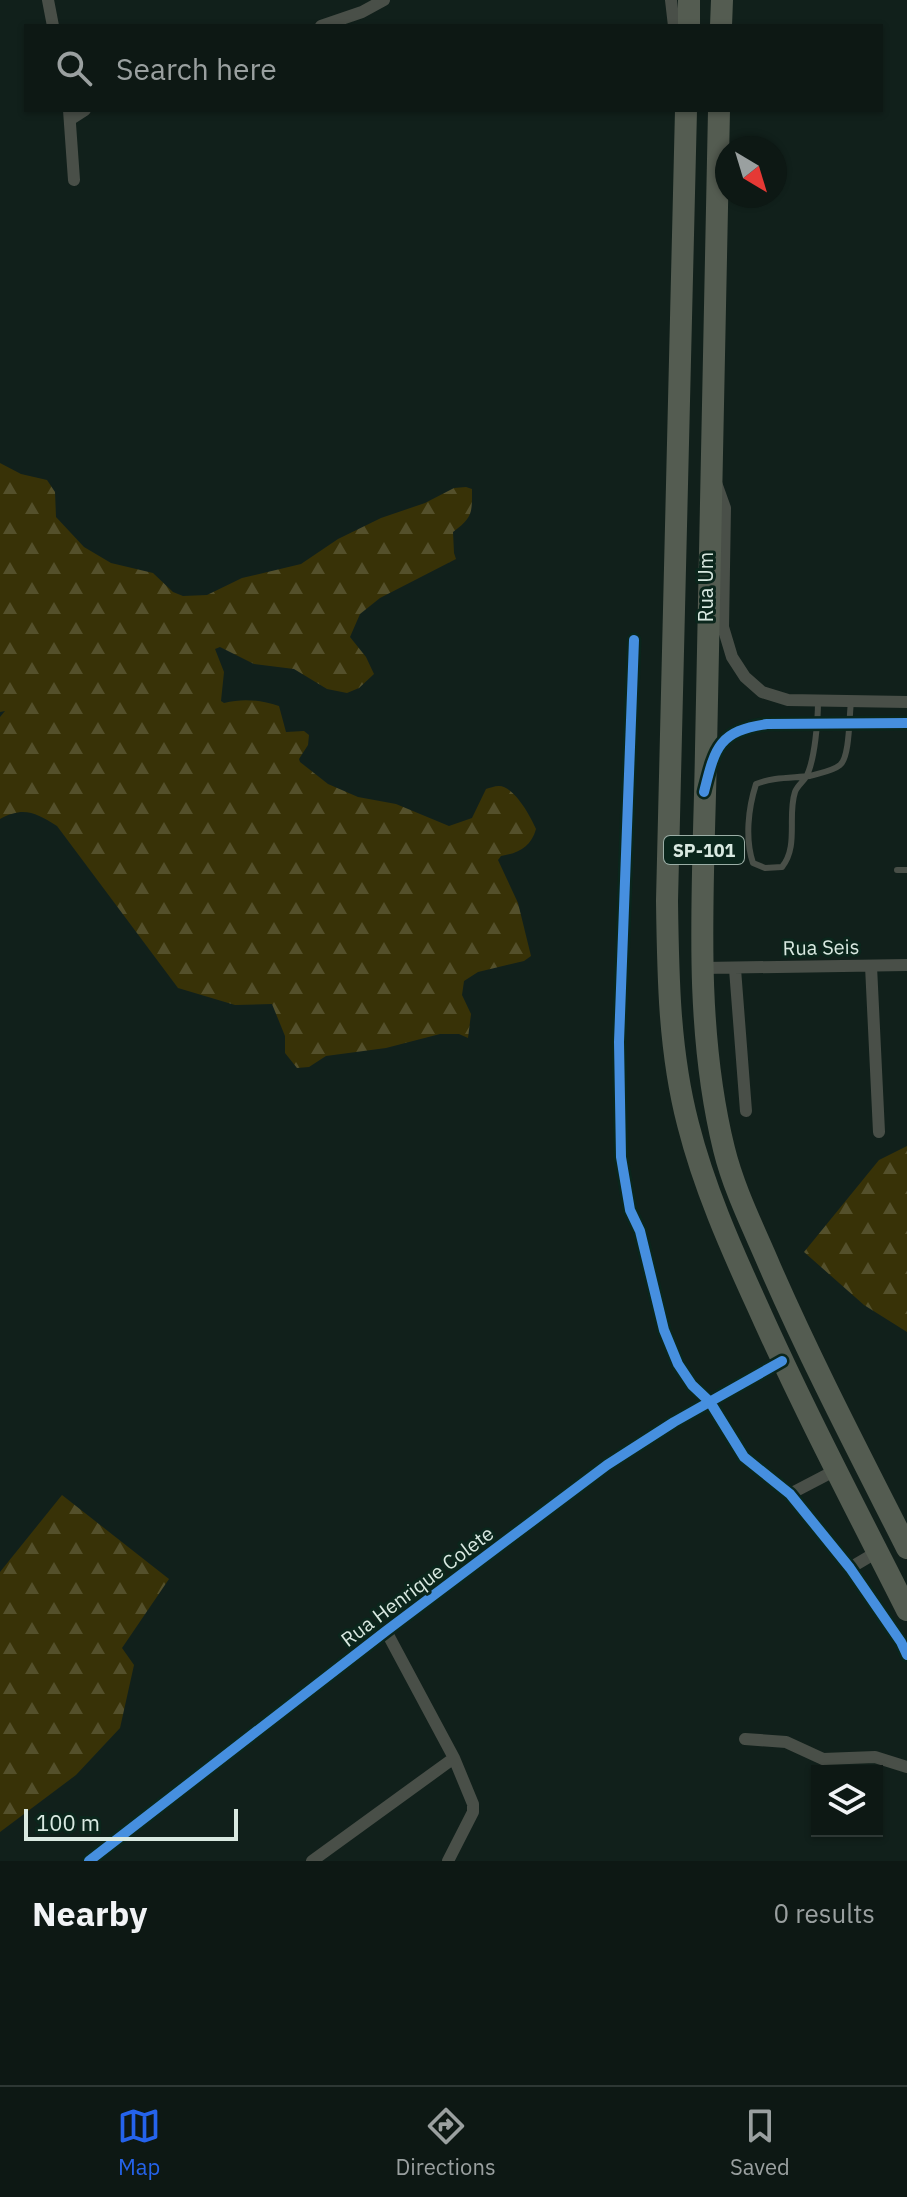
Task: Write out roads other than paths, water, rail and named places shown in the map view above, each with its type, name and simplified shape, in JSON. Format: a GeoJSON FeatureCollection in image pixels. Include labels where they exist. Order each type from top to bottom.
{"type":"FeatureCollection","features":[{"type":"Feature","properties":{"kind":"highway"},"geometry":{"type":"LineString","coordinates":[[689,0],[689,24]]}},
{"type":"Feature","properties":{"kind":"highway"},"geometry":{"type":"LineString","coordinates":[[721,24],[722,0]]}},
{"type":"Feature","properties":{"kind":"highway","name":"SP-101"},"geometry":{"type":"LineString","coordinates":[[719,112],[703,968],[714,1101],[725,1152],[740,1196],[799,1335],[907,1548]]}},
{"type":"Feature","properties":{"kind":"highway","name":"SP-101"},"geometry":{"type":"LineString","coordinates":[[685,117],[667,901],[669,997],[676,1058],[688,1123],[724,1233],[782,1361],[907,1610]]}},
{"type":"Feature","properties":{"kind":"street"},"geometry":{"type":"LineString","coordinates":[[48,0],[53,24]]}},
{"type":"Feature","properties":{"kind":"street"},"geometry":{"type":"LineString","coordinates":[[331,24],[384,0]]}},
{"type":"Feature","properties":{"kind":"street"},"geometry":{"type":"LineString","coordinates":[[671,0],[674,24]]}},
{"type":"Feature","properties":{"kind":"street"},"geometry":{"type":"LineString","coordinates":[[70,115],[74,180]]}},
{"type":"Feature","properties":{"kind":"street","name":"Rua Um"},"geometry":{"type":"LineString","coordinates":[[711,471],[725,508],[723,627],[732,657],[745,677],[762,692],[788,700],[907,702]]}},
{"type":"Feature","properties":{"kind":"street"},"geometry":{"type":"LineString","coordinates":[[634,640],[619,1042],[621,1157],[630,1210],[640,1231],[664,1330],[678,1364],[692,1385],[710,1402],[744,1457],[790,1494],[850,1568],[907,1655]]}},
{"type":"Feature","properties":{"kind":"street"},"geometry":{"type":"LineString","coordinates":[[704,792],[713,755],[727,738],[746,727],[767,724],[907,723]]}},
{"type":"Feature","properties":{"kind":"street","name":"Rua Seis"},"geometry":{"type":"LineString","coordinates":[[703,968],[907,965]]}},
{"type":"Feature","properties":{"kind":"street"},"geometry":{"type":"LineString","coordinates":[[871,966],[879,1132]]}},
{"type":"Feature","properties":{"kind":"street"},"geometry":{"type":"LineString","coordinates":[[735,969],[746,1111]]}},
{"type":"Feature","properties":{"kind":"street","name":"Rua Henrique Colete"},"geometry":{"type":"LineString","coordinates":[[89,1861],[607,1465],[674,1422],[782,1361]]}},
{"type":"Feature","properties":{"kind":"street"},"geometry":{"type":"LineString","coordinates":[[790,1494],[836,1470]]}},
{"type":"Feature","properties":{"kind":"street"},"geometry":{"type":"LineString","coordinates":[[850,1568],[877,1552]]}},
{"type":"Feature","properties":{"kind":"street"},"geometry":{"type":"LineString","coordinates":[[386,1631],[454,1758],[473,1804],[473,1812],[448,1861]]}},
{"type":"Feature","properties":{"kind":"street"},"geometry":{"type":"LineString","coordinates":[[745,1739],[786,1742],[823,1759],[875,1757],[907,1767]]}},
{"type":"Feature","properties":{"kind":"street"},"geometry":{"type":"LineString","coordinates":[[312,1861],[454,1758]]}},
{"type":"Feature","properties":{"kind":"lane"},"geometry":{"type":"LineString","coordinates":[[818,701],[810,766],[806,776],[794,793],[787,860],[782,867],[765,868],[753,863],[748,849],[752,796],[756,784],[767,779],[806,776],[839,766],[844,761],[851,701]]}},
{"type":"Feature","properties":{"kind":"lane"},"geometry":{"type":"LineString","coordinates":[[897,870],[907,870]]}}]}
